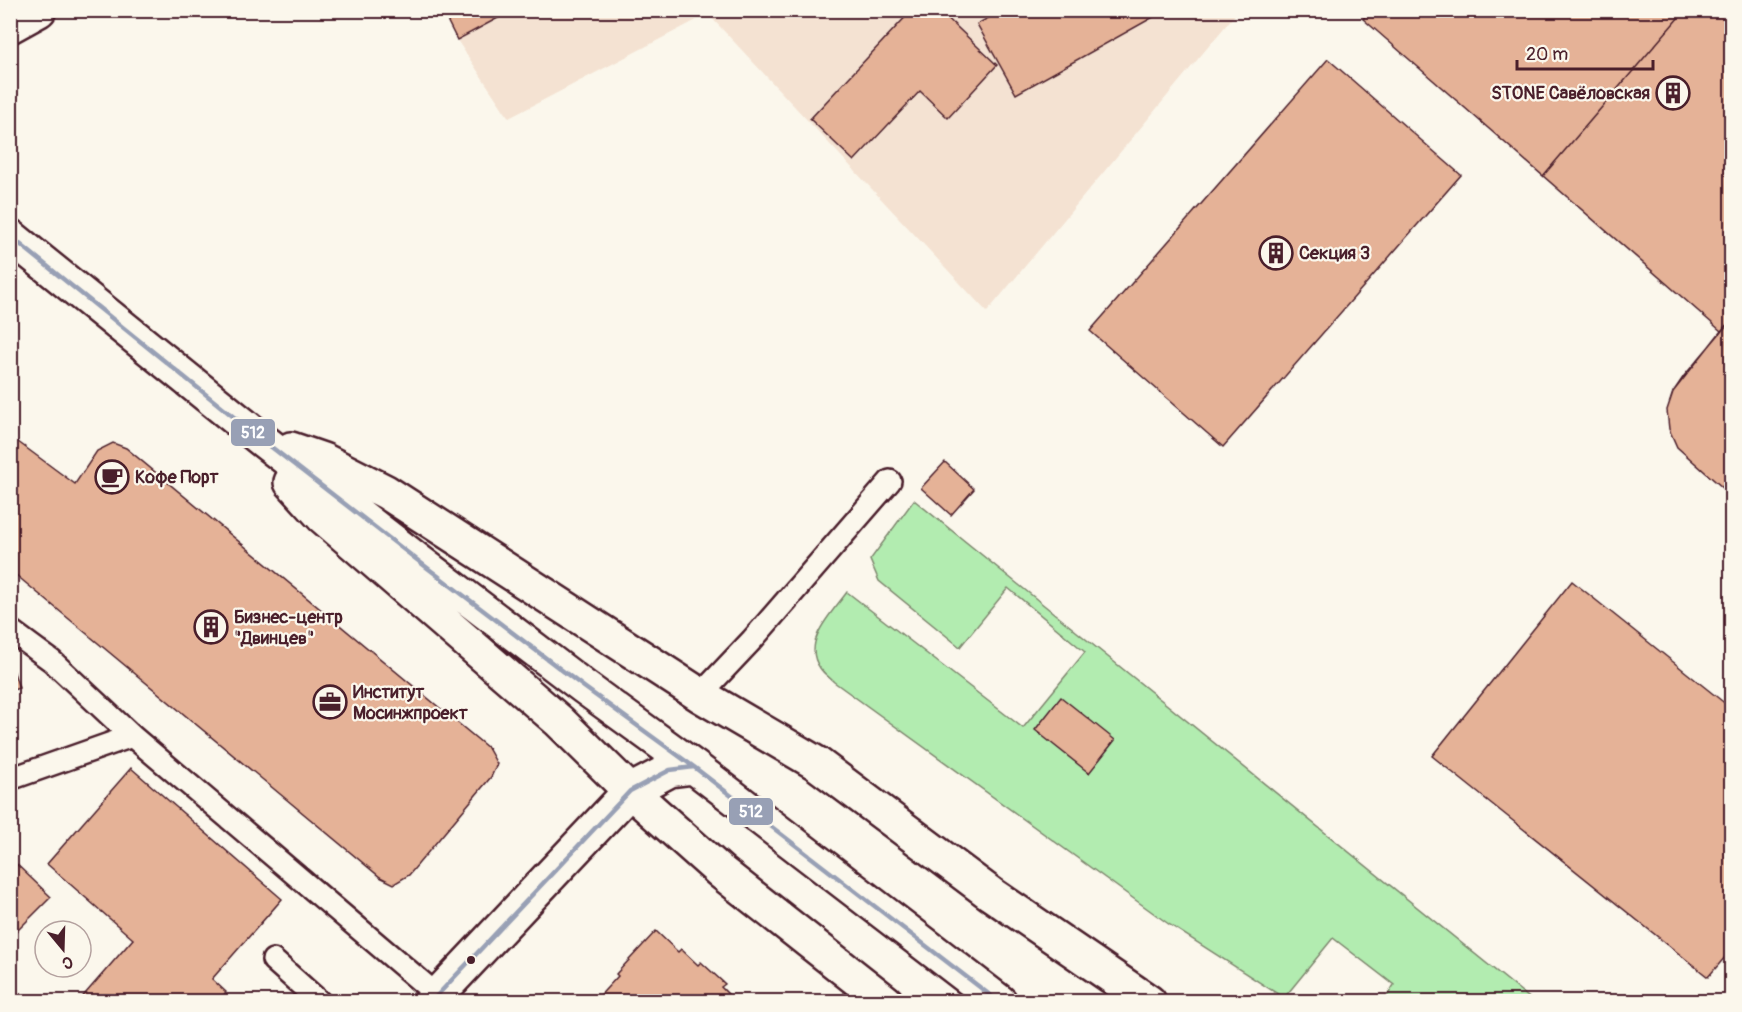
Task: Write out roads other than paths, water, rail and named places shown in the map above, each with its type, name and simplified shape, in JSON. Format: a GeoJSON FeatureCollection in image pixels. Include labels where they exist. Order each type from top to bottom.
{"type":"FeatureCollection","features":[{"type":"Feature","properties":{"kind":"street"},"geometry":{"type":"LineString","coordinates":[[10,26],[39,10]]}},
{"type":"Feature","properties":{"kind":"street"},"geometry":{"type":"LineString","coordinates":[[10,236],[261,439],[1000,1002]]}},
{"type":"Feature","properties":{"kind":"street"},"geometry":{"type":"LineString","coordinates":[[261,439],[323,460],[386,492],[700,695],[816,763],[991,894],[1149,1002]]}},
{"type":"Feature","properties":{"kind":"street"},"geometry":{"type":"LineString","coordinates":[[261,439],[286,476],[323,517],[559,721],[630,791],[721,872],[886,1002]]}},
{"type":"Feature","properties":{"kind":"street"},"geometry":{"type":"LineString","coordinates":[[434,998],[630,791],[670,770],[694,767]]}},
{"type":"Feature","properties":{"kind":"lane"},"geometry":{"type":"LineString","coordinates":[[700,695],[752,640],[890,481]]}},
{"type":"Feature","properties":{"kind":"lane"},"geometry":{"type":"LineString","coordinates":[[10,630],[52,661],[132,736],[434,998]]}},
{"type":"Feature","properties":{"kind":"lane"},"geometry":{"type":"LineString","coordinates":[[10,779],[132,736]]}},
{"type":"Feature","properties":{"kind":"lane"},"geometry":{"type":"LineString","coordinates":[[273,960],[320,1002]]}},
{"type":"Feature","properties":{"kind":"place","name":"STONE Савёловская"},"geometry":{"type":"Point","coordinates":[1673,93]}},
{"type":"Feature","properties":{"kind":"place","name":"Секция 3"},"geometry":{"type":"Point","coordinates":[1276,253]}},
{"type":"Feature","properties":{"kind":"place","name":"Кофе Порт"},"geometry":{"type":"Point","coordinates":[112,477]}},
{"type":"Feature","properties":{"kind":"place","name":"Бизнес-центр \"Двинцев\""},"geometry":{"type":"Point","coordinates":[211,627]}},
{"type":"Feature","properties":{"kind":"place","name":"Институт Мосинжпроект"},"geometry":{"type":"Point","coordinates":[330,702]}}]}
